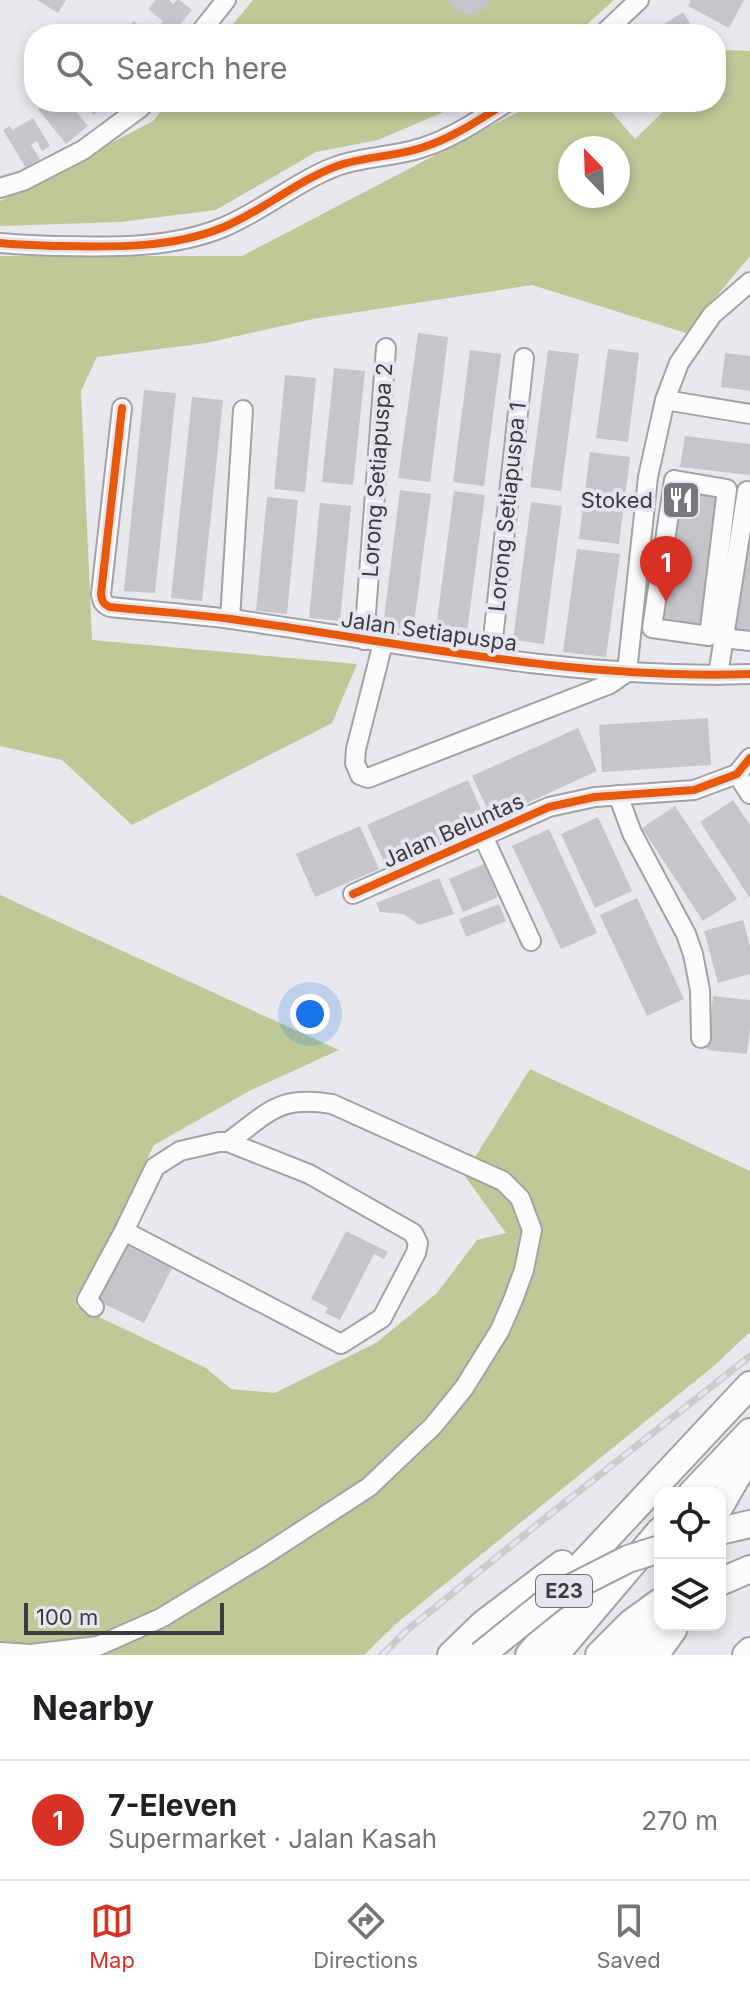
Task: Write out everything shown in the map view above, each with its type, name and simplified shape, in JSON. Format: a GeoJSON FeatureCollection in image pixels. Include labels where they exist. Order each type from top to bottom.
{"type":"FeatureCollection","features":[{"type":"Feature","properties":{"kind":"highway"},"geometry":{"type":"LineString","coordinates":[[674,1487],[733,1419],[750,1387]]}},
{"type":"Feature","properties":{"kind":"highway"},"geometry":{"type":"LineString","coordinates":[[473,1655],[573,1574],[750,1387]]}},
{"type":"Feature","properties":{"kind":"highway"},"geometry":{"type":"LineString","coordinates":[[698,1487],[750,1432]]}},
{"type":"Feature","properties":{"kind":"highway"},"geometry":{"type":"LineString","coordinates":[[726,1496],[750,1454]]}},
{"type":"Feature","properties":{"kind":"highway","name":"E23"},"geometry":{"type":"LineString","coordinates":[[529,1655],[654,1510]]}},
{"type":"Feature","properties":{"kind":"highway"},"geometry":{"type":"LineString","coordinates":[[726,1530],[750,1524]]}},
{"type":"Feature","properties":{"kind":"highway"},"geometry":{"type":"LineString","coordinates":[[451,1655],[483,1624],[545,1575],[618,1526]]}},
{"type":"Feature","properties":{"kind":"highway","name":"E23"},"geometry":{"type":"LineString","coordinates":[[555,1655],[654,1538]]}},
{"type":"Feature","properties":{"kind":"highway","name":"E23"},"geometry":{"type":"LineString","coordinates":[[481,1655],[553,1597],[628,1559],[654,1551]]}},
{"type":"Feature","properties":{"kind":"highway"},"geometry":{"type":"LineString","coordinates":[[726,1564],[750,1554]]}},
{"type":"Feature","properties":{"kind":"highway"},"geometry":{"type":"LineString","coordinates":[[726,1579],[750,1569]]}},
{"type":"Feature","properties":{"kind":"highway"},"geometry":{"type":"LineString","coordinates":[[494,1655],[553,1597]]}},
{"type":"Feature","properties":{"kind":"highway"},"geometry":{"type":"LineString","coordinates":[[599,1655],[631,1623],[654,1606]]}},
{"type":"Feature","properties":{"kind":"highway"},"geometry":{"type":"LineString","coordinates":[[625,1655],[654,1624]]}},
{"type":"Feature","properties":{"kind":"highway"},"geometry":{"type":"LineString","coordinates":[[655,1655],[672,1631]]}},
{"type":"Feature","properties":{"kind":"street"},"geometry":{"type":"LineString","coordinates":[[207,24],[226,0]]}},
{"type":"Feature","properties":{"kind":"street"},"geometry":{"type":"LineString","coordinates":[[614,24],[639,0]]}},
{"type":"Feature","properties":{"kind":"street"},"geometry":{"type":"LineString","coordinates":[[0,188],[23,181],[83,150],[135,112]]}},
{"type":"Feature","properties":{"kind":"street"},"geometry":{"type":"LineString","coordinates":[[0,243],[103,247],[195,237],[226,226],[317,174],[368,158],[401,154],[440,141],[490,112]]}},
{"type":"Feature","properties":{"kind":"street"},"geometry":{"type":"LineString","coordinates":[[627,672],[648,477],[665,400],[679,363],[712,315],[747,288]]}},
{"type":"Feature","properties":{"kind":"street","name":"Lorong Setiapuspa 2"},"geometry":{"type":"LineString","coordinates":[[386,348],[373,642],[355,763],[360,775],[368,778],[610,684],[627,672]]}},
{"type":"Feature","properties":{"kind":"street","name":"Lorong Setiapuspa 1"},"geometry":{"type":"LineString","coordinates":[[491,657],[524,358]]}},
{"type":"Feature","properties":{"kind":"street"},"geometry":{"type":"LineString","coordinates":[[665,400],[750,414]]}},
{"type":"Feature","properties":{"kind":"street","name":"Jalan Setiapuspa"},"geometry":{"type":"LineString","coordinates":[[122,408],[101,594],[102,601],[110,607],[230,619],[559,667],[627,672],[750,674]]}},
{"type":"Feature","properties":{"kind":"street"},"geometry":{"type":"LineString","coordinates":[[230,619],[243,410]]}},
{"type":"Feature","properties":{"kind":"street"},"geometry":{"type":"LineString","coordinates":[[648,477],[727,489],[716,637],[718,675]]}},
{"type":"Feature","properties":{"kind":"street"},"geometry":{"type":"LineString","coordinates":[[674,480],[652,628],[750,641]]}},
{"type":"Feature","properties":{"kind":"street"},"geometry":{"type":"LineString","coordinates":[[716,637],[747,491],[750,492]]}},
{"type":"Feature","properties":{"kind":"street"},"geometry":{"type":"LineString","coordinates":[[637,579],[660,582]]}},
{"type":"Feature","properties":{"kind":"street"},"geometry":{"type":"LineString","coordinates":[[750,758],[737,774],[750,794]]}},
{"type":"Feature","properties":{"kind":"street","name":"Jalan Beluntas"},"geometry":{"type":"LineString","coordinates":[[353,894],[549,807],[595,797],[694,790],[737,774]]}},
{"type":"Feature","properties":{"kind":"street"},"geometry":{"type":"LineString","coordinates":[[618,795],[632,833],[686,934],[693,954],[700,990],[701,1038]]}},
{"type":"Feature","properties":{"kind":"street"},"geometry":{"type":"LineString","coordinates":[[483,836],[531,941]]}},
{"type":"Feature","properties":{"kind":"street"},"geometry":{"type":"LineString","coordinates":[[0,1652],[31,1654],[98,1646],[161,1618],[263,1556],[369,1487],[419,1440],[464,1388],[500,1330],[524,1270],[532,1230],[520,1198],[503,1181],[332,1104],[312,1101],[278,1105],[228,1142]]}},
{"type":"Feature","properties":{"kind":"street"},"geometry":{"type":"LineString","coordinates":[[94,1307],[87,1300],[155,1167],[180,1151],[219,1142],[228,1142],[309,1174],[413,1233],[418,1243],[416,1253],[382,1318],[341,1344],[124,1231]]}},
{"type":"Feature","properties":{"kind":"green space"},"geometry":{"type":"Polygon","coordinates":[[[253,0],[614,0],[587,24],[233,24],[253,0]]]}},
{"type":"Feature","properties":{"kind":"green space"},"geometry":{"type":"Polygon","coordinates":[[[726,50],[750,51],[750,256],[686,333],[532,285],[313,319],[206,343],[97,357],[81,391],[92,640],[357,664],[332,723],[132,825],[62,760],[0,746],[0,256],[242,256],[518,112],[612,112],[635,139],[663,112],[726,112],[726,50]]]}},
{"type":"Feature","properties":{"kind":"green space"},"geometry":{"type":"Polygon","coordinates":[[[161,112],[444,112],[378,140],[316,152],[216,210],[120,222],[0,226],[0,201],[153,121],[161,112]]]}},
{"type":"Feature","properties":{"kind":"green space"},"geometry":{"type":"Polygon","coordinates":[[[0,895],[339,1050],[251,1090],[154,1145],[76,1306],[206,1368],[231,1389],[275,1393],[376,1343],[437,1293],[477,1240],[506,1233],[464,1175],[530,1069],[750,1171],[750,1332],[715,1365],[398,1622],[364,1655],[0,1655],[0,895]]]}},
{"type":"Feature","properties":{"kind":"building"},"geometry":{"type":"Polygon","coordinates":[[[37,0],[66,0],[58,13],[37,0]]]}},
{"type":"Feature","properties":{"kind":"building"},"geometry":{"type":"Polygon","coordinates":[[[156,0],[169,0],[173,4],[179,0],[192,10],[180,24],[161,24],[163,21],[148,9],[156,0]]]}},
{"type":"Feature","properties":{"kind":"building"},"geometry":{"type":"Polygon","coordinates":[[[447,0],[491,0],[485,9],[471,15],[456,11],[447,0]]]}},
{"type":"Feature","properties":{"kind":"building"},"geometry":{"type":"Polygon","coordinates":[[[691,0],[744,0],[729,28],[688,6],[691,0]]]}},
{"type":"Feature","properties":{"kind":"building"},"geometry":{"type":"Polygon","coordinates":[[[683,12],[691,24],[664,24],[683,12]]]}},
{"type":"Feature","properties":{"kind":"building"},"geometry":{"type":"Polygon","coordinates":[[[40,112],[77,112],[88,126],[66,144],[40,112]]]}},
{"type":"Feature","properties":{"kind":"building"},"geometry":{"type":"Polygon","coordinates":[[[33,118],[50,146],[42,151],[37,141],[31,145],[40,159],[26,168],[3,130],[10,126],[12,130],[33,118]]]}},
{"type":"Feature","properties":{"kind":"building"},"geometry":{"type":"Polygon","coordinates":[[[418,333],[448,337],[430,482],[398,478],[418,333]]]}},
{"type":"Feature","properties":{"kind":"building"},"geometry":{"type":"Polygon","coordinates":[[[608,349],[639,353],[628,442],[596,438],[608,349]]]}},
{"type":"Feature","properties":{"kind":"building"},"geometry":{"type":"Polygon","coordinates":[[[470,350],[501,354],[484,486],[453,482],[470,350]]]}},
{"type":"Feature","properties":{"kind":"building"},"geometry":{"type":"Polygon","coordinates":[[[548,350],[579,354],[561,491],[530,487],[548,350]]]}},
{"type":"Feature","properties":{"kind":"building"},"geometry":{"type":"Polygon","coordinates":[[[725,353],[750,356],[750,391],[721,387],[725,353]]]}},
{"type":"Feature","properties":{"kind":"building"},"geometry":{"type":"Polygon","coordinates":[[[334,368],[365,371],[353,485],[322,482],[334,368]]]}},
{"type":"Feature","properties":{"kind":"building"},"geometry":{"type":"Polygon","coordinates":[[[285,375],[316,378],[305,492],[274,489],[285,375]]]}},
{"type":"Feature","properties":{"kind":"building"},"geometry":{"type":"Polygon","coordinates":[[[144,390],[176,393],[155,593],[124,591],[144,390]]]}},
{"type":"Feature","properties":{"kind":"building"},"geometry":{"type":"Polygon","coordinates":[[[192,397],[223,400],[202,601],[171,598],[192,397]]]}},
{"type":"Feature","properties":{"kind":"building"},"geometry":{"type":"Polygon","coordinates":[[[685,436],[750,444],[750,475],[680,467],[685,436]]]}},
{"type":"Feature","properties":{"kind":"building"},"geometry":{"type":"Polygon","coordinates":[[[590,452],[630,457],[619,544],[579,539],[590,452]]]}},
{"type":"Feature","properties":{"kind":"building"},"geometry":{"type":"Polygon","coordinates":[[[400,490],[431,494],[413,631],[383,627],[400,490]]]}},
{"type":"Feature","properties":{"kind":"building"},"geometry":{"type":"Polygon","coordinates":[[[679,490],[720,496],[703,627],[661,622],[679,490]]]}},
{"type":"Feature","properties":{"kind":"building"},"geometry":{"type":"Polygon","coordinates":[[[454,491],[485,495],[467,632],[436,628],[454,491]]]}},
{"type":"Feature","properties":{"kind":"building"},"geometry":{"type":"Polygon","coordinates":[[[267,497],[298,500],[287,614],[256,611],[267,497]]]}},
{"type":"Feature","properties":{"kind":"building"},"geometry":{"type":"Polygon","coordinates":[[[531,502],[562,506],[544,644],[513,640],[531,502]]]}},
{"type":"Feature","properties":{"kind":"building"},"geometry":{"type":"Polygon","coordinates":[[[320,503],[351,506],[340,621],[309,618],[320,503]]]}},
{"type":"Feature","properties":{"kind":"building"},"geometry":{"type":"Polygon","coordinates":[[[750,535],[750,633],[735,631],[750,535]]]}},
{"type":"Feature","properties":{"kind":"building"},"geometry":{"type":"Polygon","coordinates":[[[577,549],[620,554],[606,657],[563,652],[577,549]]]}},
{"type":"Feature","properties":{"kind":"building"},"geometry":{"type":"Polygon","coordinates":[[[708,718],[711,765],[602,772],[599,725],[708,718]]]}},
{"type":"Feature","properties":{"kind":"building"},"geometry":{"type":"Polygon","coordinates":[[[578,728],[597,771],[492,819],[472,776],[578,728]]]}},
{"type":"Feature","properties":{"kind":"building"},"geometry":{"type":"Polygon","coordinates":[[[468,780],[487,823],[387,868],[367,825],[468,780]]]}},
{"type":"Feature","properties":{"kind":"building"},"geometry":{"type":"Polygon","coordinates":[[[733,800],[750,825],[750,898],[700,822],[733,800]]]}},
{"type":"Feature","properties":{"kind":"building"},"geometry":{"type":"Polygon","coordinates":[[[675,806],[737,899],[703,921],[642,828],[675,806]]]}},
{"type":"Feature","properties":{"kind":"building"},"geometry":{"type":"Polygon","coordinates":[[[598,817],[632,891],[595,908],[561,834],[598,817]]]}},
{"type":"Feature","properties":{"kind":"building"},"geometry":{"type":"Polygon","coordinates":[[[360,826],[379,869],[315,897],[296,854],[360,826]]]}},
{"type":"Feature","properties":{"kind":"building"},"geometry":{"type":"Polygon","coordinates":[[[549,829],[597,933],[561,949],[512,846],[549,829]]]}},
{"type":"Feature","properties":{"kind":"building"},"geometry":{"type":"Polygon","coordinates":[[[484,864],[498,897],[463,912],[449,879],[484,864]]]}},
{"type":"Feature","properties":{"kind":"building"},"geometry":{"type":"Polygon","coordinates":[[[439,878],[454,914],[419,925],[404,914],[380,912],[376,903],[439,878]]]}},
{"type":"Feature","properties":{"kind":"building"},"geometry":{"type":"Polygon","coordinates":[[[637,898],[684,999],[647,1016],[600,915],[637,898]]]}},
{"type":"Feature","properties":{"kind":"building"},"geometry":{"type":"Polygon","coordinates":[[[499,904],[506,921],[466,937],[459,919],[499,904]]]}},
{"type":"Feature","properties":{"kind":"building"},"geometry":{"type":"Polygon","coordinates":[[[743,920],[750,947],[750,974],[718,983],[704,931],[743,920]]]}},
{"type":"Feature","properties":{"kind":"building"},"geometry":{"type":"Polygon","coordinates":[[[713,996],[750,1000],[747,1054],[707,1050],[713,996]]]}},
{"type":"Feature","properties":{"kind":"building"},"geometry":{"type":"Polygon","coordinates":[[[346,1231],[388,1252],[384,1259],[374,1254],[340,1320],[325,1313],[328,1308],[311,1299],[346,1231]]]}},
{"type":"Feature","properties":{"kind":"building"},"geometry":{"type":"Polygon","coordinates":[[[126,1245],[172,1268],[144,1323],[98,1301],[126,1245]]]}},
{"type":"Feature","properties":{"kind":"railway"},"geometry":{"type":"LineString","coordinates":[[382,1655],[406,1631],[750,1356]]}},
{"type":"Feature","properties":{"kind":"cycle path"},"geometry":{"type":"LineString","coordinates":[[0,243],[119,246],[162,243],[204,234],[239,220],[322,172],[432,144],[491,112]]}},
{"type":"Feature","properties":{"kind":"cycle path"},"geometry":{"type":"LineString","coordinates":[[122,408],[101,594],[103,602],[110,607],[231,619],[554,666],[685,674],[750,674]]}},
{"type":"Feature","properties":{"kind":"cycle path"},"geometry":{"type":"LineString","coordinates":[[353,894],[549,807],[595,797],[694,790],[737,774],[750,758]]}},
{"type":"Feature","properties":{"kind":"place","name":"Stoked"},"geometry":{"type":"Point","coordinates":[681,500]}},
{"type":"Feature","properties":{"kind":"place","name":"7-Eleven"},"geometry":{"type":"Point","coordinates":[666,602]}}]}
